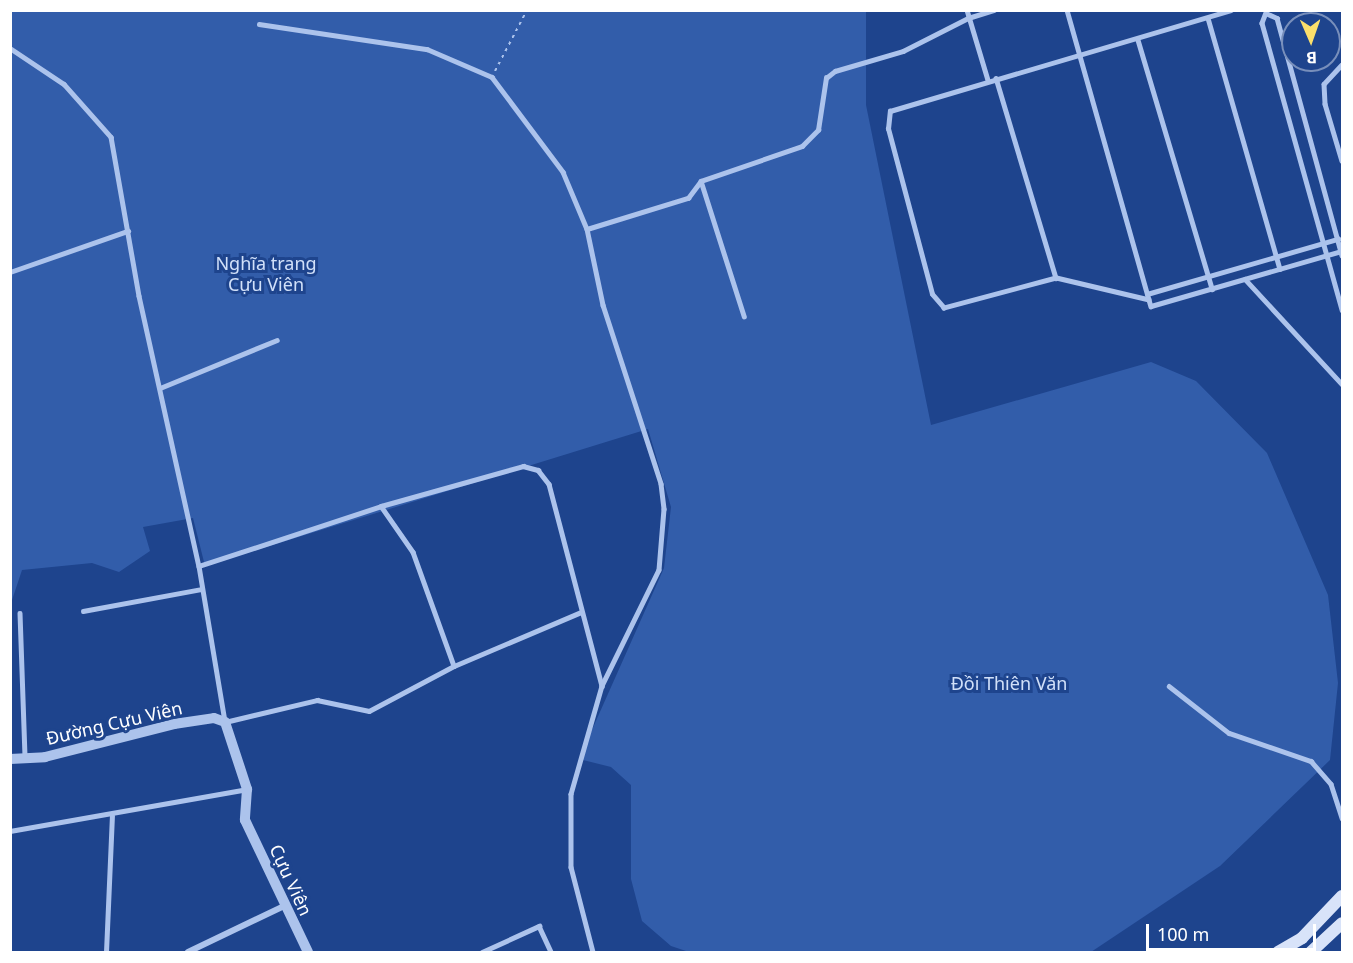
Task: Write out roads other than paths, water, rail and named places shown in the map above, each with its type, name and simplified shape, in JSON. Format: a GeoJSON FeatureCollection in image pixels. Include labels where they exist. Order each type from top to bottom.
{"type":"FeatureCollection","features":[{"type":"Feature","properties":{"kind":"main road"},"geometry":{"type":"LineString","coordinates":[[1278,952],[1302,938],[1342,896]]}},
{"type":"Feature","properties":{"kind":"main road"},"geometry":{"type":"LineString","coordinates":[[1311,952],[1342,923]]}},
{"type":"Feature","properties":{"kind":"street","name":"Đường Cựu Viên"},"geometry":{"type":"LineString","coordinates":[[10,759],[25,758],[174,724],[214,718],[225,722]]}},
{"type":"Feature","properties":{"kind":"street"},"geometry":{"type":"LineString","coordinates":[[225,722],[247,789]]}},
{"type":"Feature","properties":{"kind":"street","name":"Cựu Viên"},"geometry":{"type":"LineString","coordinates":[[247,789],[245,820],[284,906],[308,952]]}},
{"type":"Feature","properties":{"kind":"street"},"geometry":{"type":"LineString","coordinates":[[188,952],[284,906]]}},
{"type":"Feature","properties":{"kind":"lane"},"geometry":{"type":"LineString","coordinates":[[967,10],[988,80]]}},
{"type":"Feature","properties":{"kind":"lane"},"geometry":{"type":"LineString","coordinates":[[587,229],[688,198],[701,181],[813,138],[826,78],[835,70],[903,51],[968,18],[994,10]]}},
{"type":"Feature","properties":{"kind":"lane"},"geometry":{"type":"LineString","coordinates":[[1067,10],[1150,303]]}},
{"type":"Feature","properties":{"kind":"lane"},"geometry":{"type":"LineString","coordinates":[[1230,10],[1138,39],[988,80],[890,111],[888,129],[932,294],[944,308],[952,308],[1056,278],[1150,303],[1327,255],[1342,253],[1277,18],[1267,12],[1262,23],[1324,243],[1327,255],[1342,310]]}},
{"type":"Feature","properties":{"kind":"lane"},"geometry":{"type":"LineString","coordinates":[[1208,18],[1280,269]]}},
{"type":"Feature","properties":{"kind":"lane"},"geometry":{"type":"LineString","coordinates":[[259,24],[427,49],[492,77],[563,172],[587,229],[613,342],[664,496],[659,570],[602,686],[579,759],[569,814],[571,867],[593,952]]}},
{"type":"Feature","properties":{"kind":"lane"},"geometry":{"type":"LineString","coordinates":[[1138,39],[1212,288]]}},
{"type":"Feature","properties":{"kind":"lane"},"geometry":{"type":"LineString","coordinates":[[10,48],[64,84],[111,137],[160,388],[199,566],[225,722],[316,700],[369,711],[454,666],[581,612]]}},
{"type":"Feature","properties":{"kind":"lane"},"geometry":{"type":"LineString","coordinates":[[1342,65],[1324,84],[1325,104],[1342,161]]}},
{"type":"Feature","properties":{"kind":"lane"},"geometry":{"type":"LineString","coordinates":[[996,78],[1056,278]]}},
{"type":"Feature","properties":{"kind":"lane"},"geometry":{"type":"LineString","coordinates":[[701,181],[744,316]]}},
{"type":"Feature","properties":{"kind":"lane"},"geometry":{"type":"LineString","coordinates":[[10,272],[128,231]]}},
{"type":"Feature","properties":{"kind":"lane"},"geometry":{"type":"LineString","coordinates":[[1147,294],[1338,239]]}},
{"type":"Feature","properties":{"kind":"lane"},"geometry":{"type":"LineString","coordinates":[[1245,279],[1342,384]]}},
{"type":"Feature","properties":{"kind":"lane"},"geometry":{"type":"LineString","coordinates":[[160,388],[277,340]]}},
{"type":"Feature","properties":{"kind":"lane"},"geometry":{"type":"LineString","coordinates":[[199,566],[381,506],[523,466],[538,470],[549,484],[602,686]]}},
{"type":"Feature","properties":{"kind":"lane"},"geometry":{"type":"LineString","coordinates":[[381,506],[413,552],[454,666]]}},
{"type":"Feature","properties":{"kind":"lane"},"geometry":{"type":"LineString","coordinates":[[83,611],[202,589]]}},
{"type":"Feature","properties":{"kind":"lane"},"geometry":{"type":"LineString","coordinates":[[20,613],[25,758]]}},
{"type":"Feature","properties":{"kind":"lane"},"geometry":{"type":"LineString","coordinates":[[1169,687],[1229,733],[1311,761],[1331,784],[1342,819]]}},
{"type":"Feature","properties":{"kind":"lane"},"geometry":{"type":"LineString","coordinates":[[10,831],[112,816],[247,789]]}},
{"type":"Feature","properties":{"kind":"lane"},"geometry":{"type":"LineString","coordinates":[[106,952],[112,816]]}},
{"type":"Feature","properties":{"kind":"lane"},"geometry":{"type":"LineString","coordinates":[[482,952],[539,926],[551,952]]}},
{"type":"Feature","properties":{"kind":"park label","name":"Nghĩa trang Cựu Viên"},"geometry":{"type":"Point","coordinates":[266,274]}},
{"type":"Feature","properties":{"kind":"park label","name":"Đồi Thiên Văn"},"geometry":{"type":"Point","coordinates":[1009,683]}}]}
